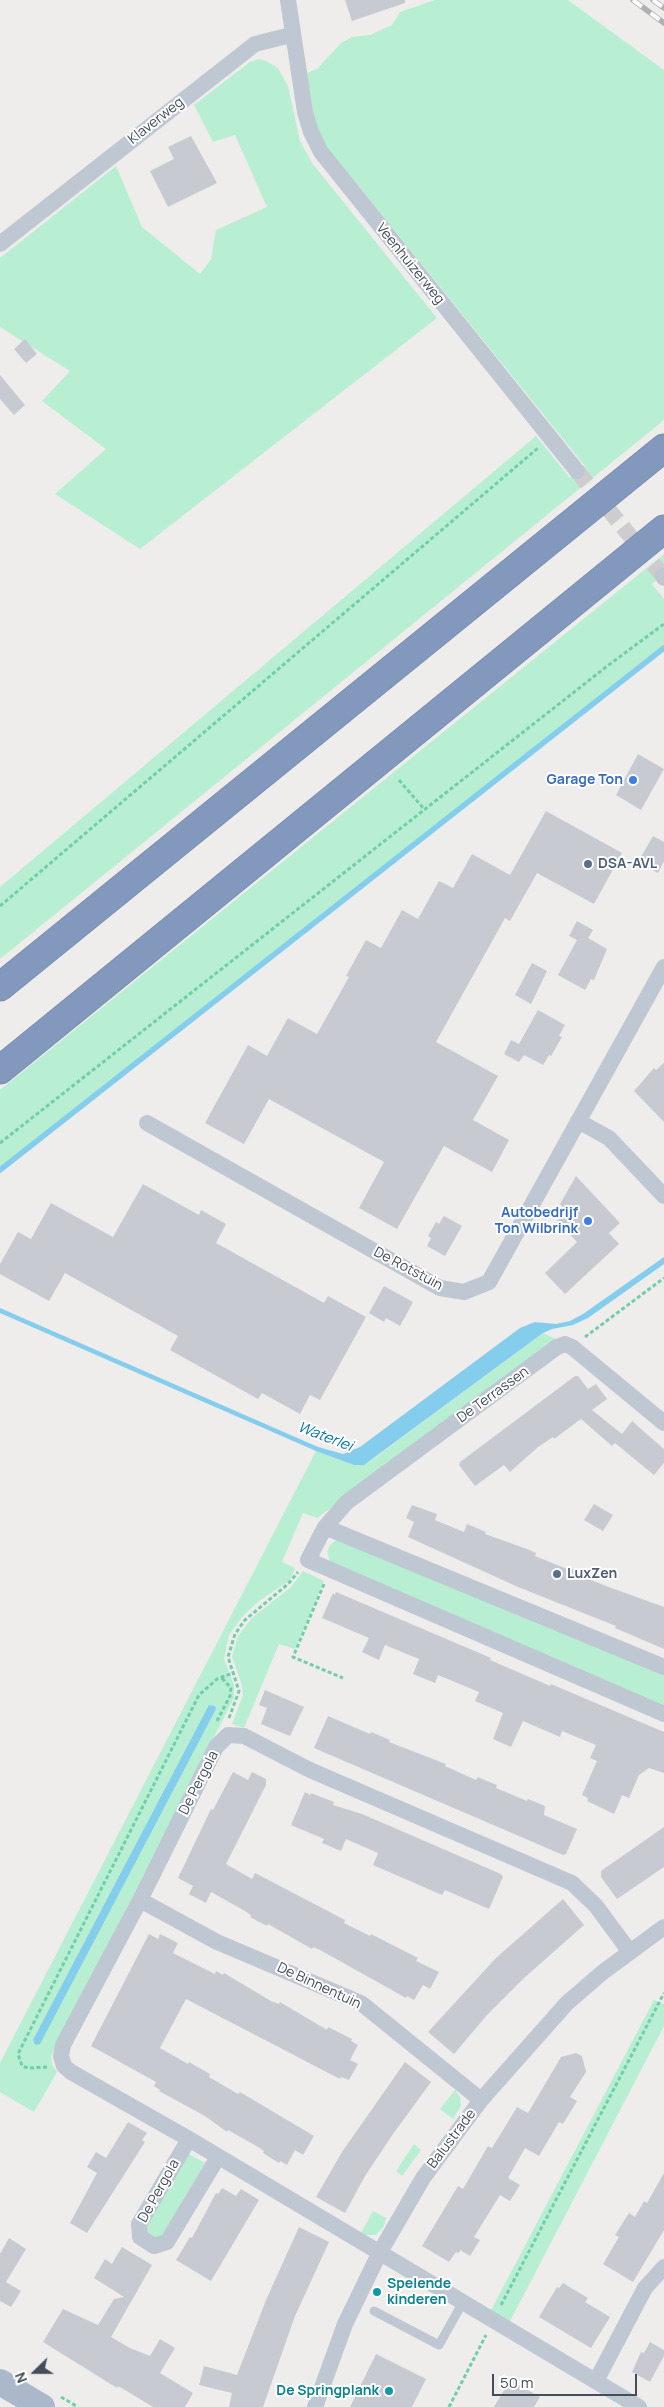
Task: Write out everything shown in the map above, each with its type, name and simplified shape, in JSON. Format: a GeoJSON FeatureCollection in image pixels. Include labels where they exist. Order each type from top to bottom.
{"type":"FeatureCollection","features":[{"type":"Feature","properties":{"kind":"highway"},"geometry":{"type":"LineString","coordinates":[[0,987],[664,448]]}},
{"type":"Feature","properties":{"kind":"highway"},"geometry":{"type":"LineString","coordinates":[[0,1070],[664,529]]}},
{"type":"Feature","properties":{"kind":"main road"},"geometry":{"type":"LineString","coordinates":[[0,2382],[42,2407]]}},
{"type":"Feature","properties":{"kind":"street"},"geometry":{"type":"LineString","coordinates":[[288,0],[291,35]]}},
{"type":"Feature","properties":{"kind":"street","name":"Klaverweg"},"geometry":{"type":"LineString","coordinates":[[0,244],[255,44],[291,35]]}},
{"type":"Feature","properties":{"kind":"street","name":"Veenhuizerweg"},"geometry":{"type":"LineString","coordinates":[[291,35],[305,112],[311,132],[321,152],[577,471]]}},
{"type":"Feature","properties":{"kind":"street","name":"De Rotstuin"},"geometry":{"type":"LineString","coordinates":[[147,1123],[440,1288],[464,1292],[490,1282],[664,967]]}},
{"type":"Feature","properties":{"kind":"street"},"geometry":{"type":"LineString","coordinates":[[578,1122],[609,1138],[664,1196]]}},
{"type":"Feature","properties":{"kind":"street","name":"De Terrassen"},"geometry":{"type":"LineString","coordinates":[[308,1560],[325,1527],[347,1502],[549,1353],[564,1344],[572,1347]]}},
{"type":"Feature","properties":{"kind":"street"},"geometry":{"type":"LineString","coordinates":[[572,1347],[664,1423]]}},
{"type":"Feature","properties":{"kind":"street"},"geometry":{"type":"LineString","coordinates":[[325,1527],[664,1667]]}},
{"type":"Feature","properties":{"kind":"street"},"geometry":{"type":"LineString","coordinates":[[308,1560],[664,1714]]}},
{"type":"Feature","properties":{"kind":"street"},"geometry":{"type":"LineString","coordinates":[[228,1735],[244,1736],[310,1770],[572,1883],[596,1906],[630,1952]]}},
{"type":"Feature","properties":{"kind":"street","name":"De Pergola"},"geometry":{"type":"LineString","coordinates":[[63,2061],[61,2056],[63,2045],[140,1900],[216,1747],[228,1735]]}},
{"type":"Feature","properties":{"kind":"street","name":"De Binnentuin"},"geometry":{"type":"LineString","coordinates":[[140,1900],[217,1942],[361,2003],[481,2100]]}},
{"type":"Feature","properties":{"kind":"street","name":"Balustrade"},"geometry":{"type":"LineString","coordinates":[[315,2407],[345,2324],[380,2252],[422,2178],[481,2100],[567,2003],[664,1927]]}},
{"type":"Feature","properties":{"kind":"street"},"geometry":{"type":"LineString","coordinates":[[63,2061],[64,2066],[71,2072],[189,2139],[639,2407]]}},
{"type":"Feature","properties":{"kind":"street","name":"De Pergola"},"geometry":{"type":"LineString","coordinates":[[189,2139],[139,2224],[140,2237],[154,2246],[167,2242],[218,2157]]}},
{"type":"Feature","properties":{"kind":"street"},"geometry":{"type":"LineString","coordinates":[[596,2381],[645,2288],[664,2267]]}},
{"type":"Feature","properties":{"kind":"lane"},"geometry":{"type":"LineString","coordinates":[[374,2311],[439,2345],[463,2302]]}},
{"type":"Feature","properties":{"kind":"path"},"geometry":{"type":"LineString","coordinates":[[0,906],[550,438]]}},
{"type":"Feature","properties":{"kind":"path"},"geometry":{"type":"LineString","coordinates":[[0,1143],[424,809],[664,624]]}},
{"type":"Feature","properties":{"kind":"path"},"geometry":{"type":"LineString","coordinates":[[399,780],[424,809]]}},
{"type":"Feature","properties":{"kind":"path"},"geometry":{"type":"LineString","coordinates":[[572,1347],[664,1278]]}},
{"type":"Feature","properties":{"kind":"path"},"geometry":{"type":"LineString","coordinates":[[228,1735],[227,1721],[239,1691],[229,1661],[229,1650],[239,1627],[268,1599],[288,1584],[308,1560]]}},
{"type":"Feature","properties":{"kind":"path"},"geometry":{"type":"LineString","coordinates":[[330,1570],[293,1657],[343,1678]]}},
{"type":"Feature","properties":{"kind":"path"},"geometry":{"type":"LineString","coordinates":[[63,2061],[48,2067],[28,2068],[22,2066],[18,2054],[200,1695],[217,1679],[233,1673]]}},
{"type":"Feature","properties":{"kind":"path"},"geometry":{"type":"LineString","coordinates":[[449,2407],[664,1993]]}},
{"type":"Feature","properties":{"kind":"green space"},"geometry":{"type":"Polygon","coordinates":[[[435,0],[568,0],[664,70],[664,420],[0,959],[0,887],[536,436],[570,478],[585,466],[322,141],[313,115],[307,73],[317,69],[341,43],[352,37],[370,35],[392,25],[400,12],[435,0]]]}},
{"type":"Feature","properties":{"kind":"green space"},"geometry":{"type":"Polygon","coordinates":[[[259,59],[278,68],[288,86],[300,141],[312,163],[437,318],[140,549],[55,494],[106,449],[42,401],[70,371],[0,327],[0,258],[116,166],[142,227],[200,274],[211,259],[216,230],[267,207],[235,135],[213,142],[194,105],[250,62],[259,59]]]}},
{"type":"Feature","properties":{"kind":"green space"},"geometry":{"type":"Polygon","coordinates":[[[664,554],[664,574],[652,584],[664,599],[664,646],[0,1171],[0,1090],[664,554]]]}},
{"type":"Feature","properties":{"kind":"green space"},"geometry":{"type":"Polygon","coordinates":[[[543,1333],[561,1341],[317,1518],[303,1513],[282,1562],[295,1568],[290,1580],[259,1601],[243,1616],[229,1635],[224,1659],[234,1685],[234,1698],[51,2056],[52,2064],[57,2072],[34,2112],[0,2092],[0,2063],[316,1451],[354,1465],[369,1462],[543,1333]]]}},
{"type":"Feature","properties":{"kind":"green space"},"geometry":{"type":"Polygon","coordinates":[[[338,1539],[664,1674],[664,1707],[330,1562],[327,1551],[330,1545],[338,1539]]]}},
{"type":"Feature","properties":{"kind":"green space"},"geometry":{"type":"Polygon","coordinates":[[[303,1571],[324,1581],[295,1649],[279,1644],[244,1728],[232,1724],[243,1695],[242,1685],[232,1657],[238,1636],[252,1618],[291,1587],[303,1571]]]}},
{"type":"Feature","properties":{"kind":"green space"},"geometry":{"type":"Polygon","coordinates":[[[654,2000],[664,2004],[664,2026],[507,2327],[488,2316],[654,2000]]]}},
{"type":"Feature","properties":{"kind":"green space"},"geometry":{"type":"Polygon","coordinates":[[[455,2090],[460,2097],[461,2106],[453,2119],[440,2109],[455,2090]]]}},
{"type":"Feature","properties":{"kind":"green space"},"geometry":{"type":"Polygon","coordinates":[[[414,2144],[421,2150],[402,2176],[396,2171],[414,2144]]]}},
{"type":"Feature","properties":{"kind":"green space"},"geometry":{"type":"Polygon","coordinates":[[[187,2153],[205,2163],[161,2237],[157,2240],[144,2233],[143,2228],[187,2153]]]}},
{"type":"Feature","properties":{"kind":"green space"},"geometry":{"type":"Polygon","coordinates":[[[373,2211],[386,2218],[384,2226],[376,2235],[360,2235],[373,2211]]]}},
{"type":"Feature","properties":{"kind":"water"},"geometry":{"type":"Polygon","coordinates":[[[664,1257],[664,1264],[588,1318],[573,1325],[552,1329],[543,1333],[364,1465],[354,1465],[316,1451],[0,1313],[0,1308],[318,1447],[343,1454],[360,1447],[520,1328],[535,1322],[556,1324],[570,1321],[583,1314],[664,1257]]]}},
{"type":"Feature","properties":{"kind":"water"},"geometry":{"type":"Polygon","coordinates":[[[209,1705],[215,1706],[216,1709],[40,2044],[35,2045],[33,2040],[209,1705]]]}},
{"type":"Feature","properties":{"kind":"building"},"geometry":{"type":"Polygon","coordinates":[[[345,0],[405,0],[405,3],[352,21],[345,0]]]}},
{"type":"Feature","properties":{"kind":"building"},"geometry":{"type":"Polygon","coordinates":[[[191,136],[217,183],[168,207],[150,171],[174,159],[168,147],[191,136]]]}},
{"type":"Feature","properties":{"kind":"building"},"geometry":{"type":"Polygon","coordinates":[[[25,339],[37,354],[26,363],[14,349],[25,339]]]}},
{"type":"Feature","properties":{"kind":"building"},"geometry":{"type":"Polygon","coordinates":[[[0,375],[25,405],[14,415],[0,399],[0,375]]]}},
{"type":"Feature","properties":{"kind":"building"},"geometry":{"type":"Polygon","coordinates":[[[638,754],[664,769],[641,810],[616,795],[638,754]]]}},
{"type":"Feature","properties":{"kind":"building"},"geometry":{"type":"Polygon","coordinates":[[[546,811],[622,853],[594,904],[537,873],[510,921],[505,918],[436,1042],[498,1076],[473,1120],[509,1140],[492,1172],[444,1146],[397,1229],[359,1208],[384,1162],[269,1099],[244,1144],[205,1123],[248,1045],[267,1056],[288,1018],[317,1034],[349,977],[346,976],[366,940],[381,948],[402,910],[418,919],[439,881],[453,888],[472,854],[510,875],[546,811]]]}},
{"type":"Feature","properties":{"kind":"building"},"geometry":{"type":"Polygon","coordinates":[[[653,836],[664,842],[664,861],[658,873],[638,862],[653,836]]]}},
{"type":"Feature","properties":{"kind":"building"},"geometry":{"type":"Polygon","coordinates":[[[577,921],[593,930],[588,938],[607,949],[594,980],[591,979],[585,990],[558,975],[577,940],[569,936],[577,921]]]}},
{"type":"Feature","properties":{"kind":"building"},"geometry":{"type":"Polygon","coordinates":[[[532,963],[547,971],[531,1004],[515,995],[532,963]]]}},
{"type":"Feature","properties":{"kind":"building"},"geometry":{"type":"Polygon","coordinates":[[[538,1010],[565,1025],[559,1036],[562,1037],[551,1056],[549,1055],[543,1065],[524,1055],[519,1062],[504,1054],[511,1040],[519,1044],[538,1010]]]}},
{"type":"Feature","properties":{"kind":"building"},"geometry":{"type":"Polygon","coordinates":[[[664,1063],[664,1122],[634,1091],[654,1068],[656,1070],[664,1063]]]}},
{"type":"Feature","properties":{"kind":"building"},"geometry":{"type":"Polygon","coordinates":[[[576,1176],[620,1223],[609,1233],[619,1244],[565,1294],[545,1273],[577,1242],[557,1221],[567,1211],[560,1204],[576,1176]]]}},
{"type":"Feature","properties":{"kind":"building"},"geometry":{"type":"Polygon","coordinates":[[[143,1184],[199,1215],[201,1210],[226,1224],[216,1243],[324,1303],[328,1296],[366,1317],[320,1400],[310,1395],[300,1414],[262,1393],[258,1399],[170,1350],[178,1336],[65,1273],[49,1301],[0,1274],[0,1264],[18,1232],[31,1239],[51,1203],[113,1237],[143,1184]]]}},
{"type":"Feature","properties":{"kind":"building"},"geometry":{"type":"Polygon","coordinates":[[[444,1216],[462,1226],[445,1256],[427,1246],[431,1238],[428,1236],[436,1222],[439,1224],[444,1216]]]}},
{"type":"Feature","properties":{"kind":"building"},"geometry":{"type":"Polygon","coordinates":[[[384,1286],[413,1302],[400,1326],[386,1318],[384,1322],[369,1313],[384,1286]]]}},
{"type":"Feature","properties":{"kind":"building"},"geometry":{"type":"Polygon","coordinates":[[[575,1376],[578,1376],[588,1389],[596,1384],[607,1399],[592,1410],[622,1434],[632,1421],[664,1449],[664,1463],[654,1475],[615,1443],[612,1446],[581,1419],[554,1439],[553,1437],[538,1447],[510,1472],[504,1465],[475,1486],[459,1465],[460,1462],[575,1376]]]}},
{"type":"Feature","properties":{"kind":"building"},"geometry":{"type":"Polygon","coordinates":[[[594,1504],[613,1515],[603,1531],[584,1520],[594,1504]]]}},
{"type":"Feature","properties":{"kind":"building"},"geometry":{"type":"Polygon","coordinates":[[[412,1505],[437,1514],[435,1520],[464,1532],[467,1524],[486,1532],[485,1534],[536,1553],[535,1556],[593,1577],[591,1580],[664,1607],[664,1649],[615,1628],[616,1626],[518,1587],[408,1537],[414,1522],[406,1518],[412,1505]]]}},
{"type":"Feature","properties":{"kind":"building"},"geometry":{"type":"Polygon","coordinates":[[[336,1592],[491,1658],[490,1660],[550,1686],[551,1684],[664,1732],[664,1773],[649,1768],[639,1775],[629,1798],[622,1795],[614,1814],[587,1801],[588,1798],[582,1795],[597,1761],[590,1758],[596,1745],[562,1731],[560,1737],[523,1721],[511,1747],[493,1739],[503,1713],[475,1701],[479,1692],[438,1675],[435,1683],[413,1674],[419,1659],[385,1645],[379,1660],[362,1652],[369,1638],[322,1618],[333,1593],[335,1595],[336,1592]]]}},
{"type":"Feature","properties":{"kind":"building"},"geometry":{"type":"Polygon","coordinates":[[[265,1690],[304,1707],[290,1736],[261,1724],[267,1708],[259,1705],[265,1690]]]}},
{"type":"Feature","properties":{"kind":"building"},"geometry":{"type":"Polygon","coordinates":[[[328,1716],[446,1764],[445,1766],[476,1780],[478,1777],[497,1785],[496,1788],[527,1801],[528,1799],[545,1806],[544,1815],[577,1829],[566,1854],[563,1855],[314,1748],[328,1716]]]}},
{"type":"Feature","properties":{"kind":"building"},"geometry":{"type":"Polygon","coordinates":[[[233,1772],[248,1780],[252,1772],[266,1779],[266,1785],[226,1864],[252,1879],[255,1873],[345,1920],[344,1923],[370,1936],[371,1934],[418,1958],[416,1961],[439,1972],[430,1989],[423,1985],[414,2000],[407,1996],[406,1998],[320,1950],[313,1947],[312,1949],[268,1924],[267,1926],[250,1917],[251,1915],[245,1911],[211,1892],[206,1903],[189,1894],[193,1886],[178,1878],[211,1809],[213,1810],[233,1772]]]}},
{"type":"Feature","properties":{"kind":"building"},"geometry":{"type":"Polygon","coordinates":[[[305,1792],[334,1802],[333,1805],[362,1814],[501,1874],[503,1877],[489,1909],[445,1890],[442,1895],[373,1865],[378,1853],[346,1839],[341,1851],[322,1843],[324,1839],[291,1825],[305,1792]]]}},
{"type":"Feature","properties":{"kind":"building"},"geometry":{"type":"Polygon","coordinates":[[[664,1827],[664,1867],[617,1899],[601,1877],[601,1871],[664,1827]]]}},
{"type":"Feature","properties":{"kind":"building"},"geometry":{"type":"Polygon","coordinates":[[[563,1899],[584,1925],[523,1979],[487,2015],[454,2054],[428,2032],[496,1958],[563,1899]]]}},
{"type":"Feature","properties":{"kind":"building"},"geometry":{"type":"Polygon","coordinates":[[[149,1934],[158,1939],[160,1934],[178,1943],[173,1953],[215,1974],[216,1971],[223,1975],[224,1973],[271,2001],[279,2004],[280,2002],[327,2030],[328,2027],[352,2039],[351,2041],[358,2045],[350,2060],[358,2064],[349,2080],[341,2077],[340,2079],[186,1999],[160,2048],[210,2074],[209,2077],[238,2094],[240,2092],[314,2136],[303,2155],[295,2150],[287,2165],[280,2161],[279,2163],[263,2153],[264,2151],[258,2147],[228,2130],[227,2132],[205,2116],[159,2091],[154,2086],[156,2082],[91,2046],[149,1934]]]}},
{"type":"Feature","properties":{"kind":"building"},"geometry":{"type":"Polygon","coordinates":[[[576,2053],[582,2056],[586,2072],[570,2097],[577,2101],[563,2124],[559,2122],[539,2156],[525,2148],[508,2178],[520,2185],[510,2201],[500,2195],[474,2237],[480,2240],[470,2256],[460,2250],[459,2253],[456,2252],[449,2262],[422,2246],[458,2186],[463,2189],[488,2146],[492,2148],[517,2107],[528,2113],[561,2057],[576,2053]]]}},
{"type":"Feature","properties":{"kind":"building"},"geometry":{"type":"Polygon","coordinates":[[[405,2062],[431,2082],[365,2176],[345,2213],[316,2197],[342,2152],[405,2062]]]}},
{"type":"Feature","properties":{"kind":"building"},"geometry":{"type":"Polygon","coordinates":[[[128,2122],[147,2133],[142,2140],[145,2142],[87,2233],[70,2223],[97,2173],[87,2167],[96,2152],[106,2158],[128,2122]]]}},
{"type":"Feature","properties":{"kind":"building"},"geometry":{"type":"Polygon","coordinates":[[[664,2173],[664,2230],[633,2282],[603,2264],[619,2237],[615,2235],[629,2213],[635,2217],[644,2201],[647,2203],[664,2173]]]}},
{"type":"Feature","properties":{"kind":"building"},"geometry":{"type":"Polygon","coordinates":[[[222,2188],[236,2196],[241,2189],[259,2200],[211,2281],[176,2260],[190,2237],[192,2238],[216,2193],[218,2194],[222,2188]]]}},
{"type":"Feature","properties":{"kind":"building"},"geometry":{"type":"Polygon","coordinates":[[[299,2227],[329,2242],[295,2316],[263,2407],[229,2407],[232,2393],[199,2385],[204,2366],[237,2375],[266,2300],[299,2227]]]}},
{"type":"Feature","properties":{"kind":"building"},"geometry":{"type":"Polygon","coordinates":[[[9,2238],[26,2249],[6,2282],[21,2291],[11,2307],[0,2301],[0,2254],[9,2238]]]}},
{"type":"Feature","properties":{"kind":"building"},"geometry":{"type":"Polygon","coordinates":[[[122,2247],[152,2265],[111,2337],[130,2348],[150,2356],[160,2339],[175,2348],[160,2373],[193,2393],[185,2407],[153,2407],[118,2386],[117,2388],[43,2342],[63,2309],[98,2325],[114,2299],[124,2297],[94,2278],[105,2259],[112,2264],[122,2247]]]}},
{"type":"Feature","properties":{"kind":"building"},"geometry":{"type":"Polygon","coordinates":[[[563,2283],[588,2298],[585,2302],[610,2317],[591,2348],[539,2317],[557,2287],[559,2288],[563,2283]]]}},
{"type":"Feature","properties":{"kind":"building"},"geometry":{"type":"Polygon","coordinates":[[[650,2342],[664,2350],[664,2356],[650,2382],[632,2372],[641,2352],[644,2353],[650,2342]]]}},
{"type":"Feature","properties":{"kind":"building","name":"De Springplank"},"geometry":{"type":"Polygon","coordinates":[[[376,2354],[426,2379],[412,2407],[350,2407],[376,2354]]]}},
{"type":"Feature","properties":{"kind":"building"},"geometry":{"type":"Polygon","coordinates":[[[510,2380],[540,2397],[534,2407],[494,2407],[510,2380]]]}},
{"type":"Feature","properties":{"kind":"waterway"},"geometry":{"type":"LineString","coordinates":[[0,1170],[664,648]]}},
{"type":"Feature","properties":{"kind":"tunnel"},"geometry":{"type":"LineString","coordinates":[[577,471],[663,576]]}},
{"type":"Feature","properties":{"kind":"railway"},"geometry":{"type":"LineString","coordinates":[[633,0],[664,23]]}},
{"type":"Feature","properties":{"kind":"railway"},"geometry":{"type":"LineString","coordinates":[[653,0],[664,8]]}},
{"type":"Feature","properties":{"kind":"place","name":"Garage Ton"},"geometry":{"type":"Point","coordinates":[633,780]}},
{"type":"Feature","properties":{"kind":"place","name":"DSA-AVL"},"geometry":{"type":"Point","coordinates":[588,864]}},
{"type":"Feature","properties":{"kind":"place","name":"Autobedrijf Ton Wilbrink"},"geometry":{"type":"Point","coordinates":[588,1221]}},
{"type":"Feature","properties":{"kind":"place","name":"LuxZen"},"geometry":{"type":"Point","coordinates":[557,1574]}},
{"type":"Feature","properties":{"kind":"place","name":"Spelende kinderen"},"geometry":{"type":"Point","coordinates":[377,2292]}},
{"type":"Feature","properties":{"kind":"place","name":"De Springplank"},"geometry":{"type":"Point","coordinates":[389,2391]}},
{"type":"Feature","properties":{"kind":"water label","name":"Waterlei"},"geometry":{"type":"Point","coordinates":[325,1437]}}]}
